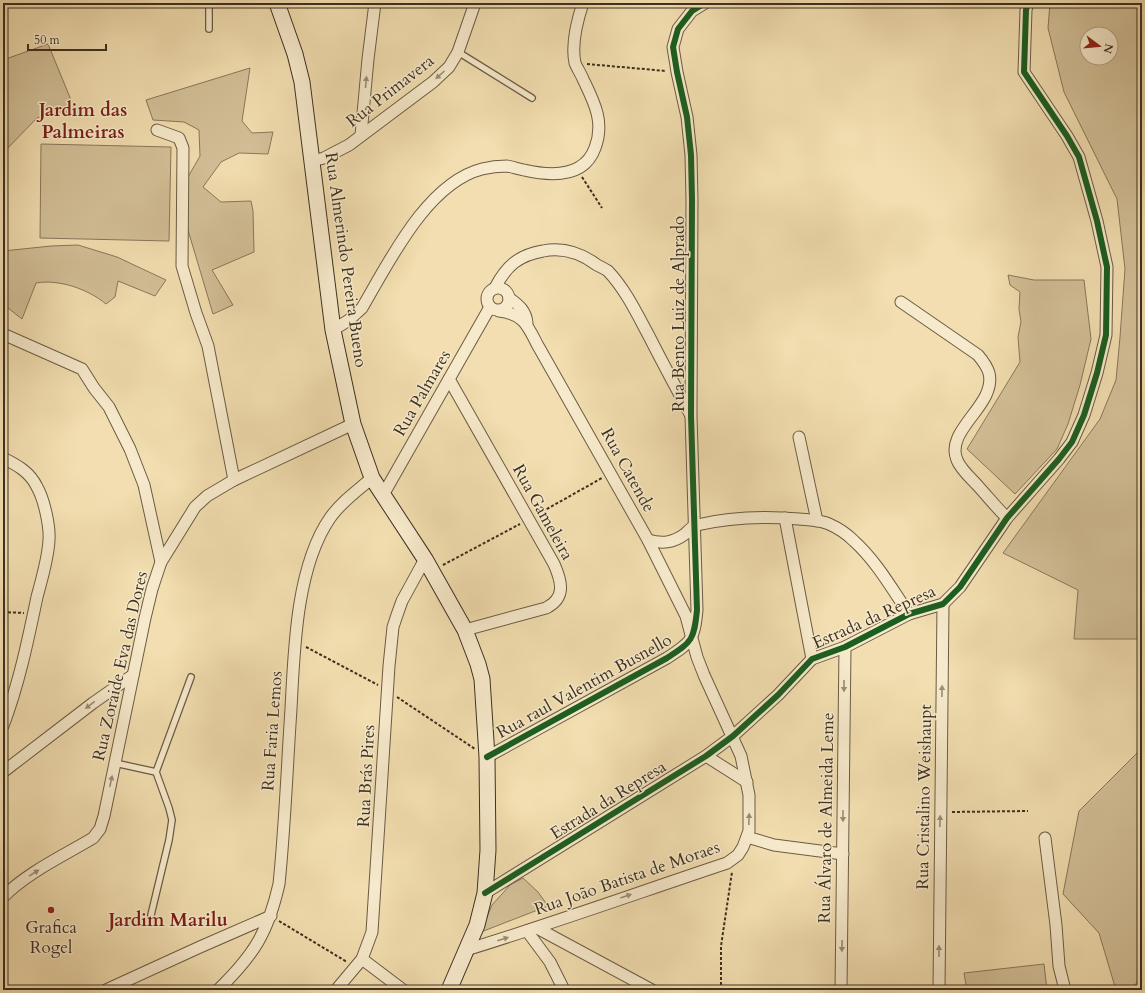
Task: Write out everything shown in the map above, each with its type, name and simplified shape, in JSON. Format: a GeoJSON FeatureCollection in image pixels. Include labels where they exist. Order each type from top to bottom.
{"type":"FeatureCollection","features":[{"type":"Feature","properties":{"kind":"main road","name":"Rua Almerindo Pereira Bueno"},"geometry":{"type":"LineString","coordinates":[[277,3],[302,82],[333,330],[353,424],[372,478],[425,559],[465,630],[482,679],[484,694],[488,850],[485,893],[477,925],[449,990]]}},
{"type":"Feature","properties":{"kind":"street"},"geometry":{"type":"LineString","coordinates":[[361,135],[375,3]]}},
{"type":"Feature","properties":{"kind":"street","name":"Rua Primavera"},"geometry":{"type":"LineString","coordinates":[[312,161],[339,152],[433,82],[449,67],[458,52],[475,3]]}},
{"type":"Feature","properties":{"kind":"street"},"geometry":{"type":"LineString","coordinates":[[333,330],[349,320],[362,308],[418,216],[436,198],[462,176],[483,168],[508,166],[542,173],[558,174],[577,170],[589,160],[595,149],[599,133],[597,112],[593,99],[576,63],[574,44],[579,15],[584,3]]}},
{"type":"Feature","properties":{"kind":"street","name":"Rua Bento Luiz de Alprado"},"geometry":{"type":"LineString","coordinates":[[692,638],[697,610],[691,416],[691,155],[687,117],[673,47],[678,29],[692,11],[705,3]]}},
{"type":"Feature","properties":{"kind":"street","name":"Estrada da Represa"},"geometry":{"type":"LineString","coordinates":[[485,893],[706,756],[733,736],[778,695],[812,659],[845,647],[910,614],[943,604],[960,587],[1007,518],[1072,442],[1084,415],[1097,374],[1106,334],[1107,267],[1097,221],[1079,156],[1024,72],[1028,3]]}},
{"type":"Feature","properties":{"kind":"street"},"geometry":{"type":"LineString","coordinates":[[156,130],[179,138],[183,148],[182,266],[196,313],[208,346],[234,480]]}},
{"type":"Feature","properties":{"kind":"street","name":"Rua Palmares"},"geometry":{"type":"LineString","coordinates":[[495,309],[486,300],[488,293],[495,288],[502,274],[513,263],[523,257],[535,252],[560,250],[573,252],[590,259],[607,271],[629,300],[640,318],[691,416]]}},
{"type":"Feature","properties":{"kind":"street"},"geometry":{"type":"LineString","coordinates":[[495,288],[505,291],[509,298]]}},
{"type":"Feature","properties":{"kind":"street","name":"Rua Palmares"},"geometry":{"type":"LineString","coordinates":[[383,495],[449,379],[495,309],[506,307],[509,298]]}},
{"type":"Feature","properties":{"kind":"street","name":"Rua Catende"},"geometry":{"type":"LineString","coordinates":[[509,298],[519,304],[524,311],[527,323],[536,344],[648,540],[686,616],[692,638]]}},
{"type":"Feature","properties":{"kind":"street"},"geometry":{"type":"LineString","coordinates":[[901,302],[978,355],[986,366],[990,375],[984,400],[958,436],[955,448],[957,459],[964,472],[1007,518]]}},
{"type":"Feature","properties":{"kind":"street"},"geometry":{"type":"LineString","coordinates":[[495,309],[519,316],[527,323]]}},
{"type":"Feature","properties":{"kind":"street"},"geometry":{"type":"LineString","coordinates":[[3,334],[82,369],[94,388],[109,407],[130,449],[144,485],[161,562]]}},
{"type":"Feature","properties":{"kind":"street","name":"Rua Gameleira"},"geometry":{"type":"LineString","coordinates":[[449,379],[554,564],[560,582],[559,596],[552,605],[546,608],[465,630]]}},
{"type":"Feature","properties":{"kind":"street","name":"Rua Zoraide Eva das Dores"},"geometry":{"type":"LineString","coordinates":[[3,897],[30,875],[93,838],[100,829],[152,589],[161,562],[195,507],[207,496],[234,480],[353,424]]}},
{"type":"Feature","properties":{"kind":"street"},"geometry":{"type":"LineString","coordinates":[[799,436],[817,521]]}},
{"type":"Feature","properties":{"kind":"street"},"geometry":{"type":"LineString","coordinates":[[3,458],[16,464],[27,472],[38,487],[47,520],[49,539],[34,614],[12,701],[3,726]]}},
{"type":"Feature","properties":{"kind":"street","name":"Rua Faria Lemos"},"geometry":{"type":"LineString","coordinates":[[218,990],[246,961],[263,935],[271,916],[279,884],[293,674],[301,604],[307,570],[319,539],[330,518],[340,506],[372,478]]}},
{"type":"Feature","properties":{"kind":"street"},"geometry":{"type":"LineString","coordinates":[[648,540],[656,542],[677,540],[694,526],[738,518],[785,518],[817,521],[828,524],[841,530],[870,556],[910,614]]}},
{"type":"Feature","properties":{"kind":"street"},"geometry":{"type":"LineString","coordinates":[[785,518],[812,659]]}},
{"type":"Feature","properties":{"kind":"street","name":"Rua Brás Pires"},"geometry":{"type":"LineString","coordinates":[[336,990],[359,963],[370,941],[374,922],[389,666],[393,628],[402,601],[425,559]]}},
{"type":"Feature","properties":{"kind":"street","name":"Rua Cristalino Weishaupt"},"geometry":{"type":"LineString","coordinates":[[939,990],[943,604]]}},
{"type":"Feature","properties":{"kind":"street","name":"Rua João Batista de Moraes"},"geometry":{"type":"LineString","coordinates":[[466,950],[532,930],[727,863],[738,855],[747,837],[750,816],[747,782],[741,756],[704,675],[692,638]]}},
{"type":"Feature","properties":{"kind":"street","name":"Rua raul Valentim Busnello"},"geometry":{"type":"LineString","coordinates":[[486,756],[667,658],[683,647],[692,638]]}},
{"type":"Feature","properties":{"kind":"street","name":"Rua Álvaro de Almeida Leme"},"geometry":{"type":"LineString","coordinates":[[841,990],[845,647]]}},
{"type":"Feature","properties":{"kind":"street"},"geometry":{"type":"LineString","coordinates":[[3,772],[114,687],[133,676]]}},
{"type":"Feature","properties":{"kind":"street"},"geometry":{"type":"LineString","coordinates":[[706,756],[747,782]]}},
{"type":"Feature","properties":{"kind":"street"},"geometry":{"type":"LineString","coordinates":[[747,837],[774,845],[843,854]]}},
{"type":"Feature","properties":{"kind":"street"},"geometry":{"type":"LineString","coordinates":[[1045,838],[1056,925],[1059,966],[1065,990]]}},
{"type":"Feature","properties":{"kind":"street"},"geometry":{"type":"LineString","coordinates":[[106,990],[271,916]]}},
{"type":"Feature","properties":{"kind":"street"},"geometry":{"type":"LineString","coordinates":[[532,930],[564,990]]}},
{"type":"Feature","properties":{"kind":"street"},"geometry":{"type":"LineString","coordinates":[[532,930],[652,990]]}},
{"type":"Feature","properties":{"kind":"street"},"geometry":{"type":"LineString","coordinates":[[359,963],[403,990]]}},
{"type":"Feature","properties":{"kind":"lane"},"geometry":{"type":"LineString","coordinates":[[209,3],[209,29]]}},
{"type":"Feature","properties":{"kind":"lane"},"geometry":{"type":"LineString","coordinates":[[458,52],[532,98]]}},
{"type":"Feature","properties":{"kind":"lane"},"geometry":{"type":"LineString","coordinates":[[151,915],[169,840],[172,820],[156,772],[191,677]]}},
{"type":"Feature","properties":{"kind":"lane"},"geometry":{"type":"LineString","coordinates":[[115,763],[156,772]]}},
{"type":"Feature","properties":{"kind":"path"},"geometry":{"type":"LineString","coordinates":[[576,63],[677,72]]}},
{"type":"Feature","properties":{"kind":"path"},"geometry":{"type":"LineString","coordinates":[[577,170],[602,208]]}},
{"type":"Feature","properties":{"kind":"path"},"geometry":{"type":"LineString","coordinates":[[3,612],[34,614]]}},
{"type":"Feature","properties":{"kind":"path"},"geometry":{"type":"LineString","coordinates":[[940,812],[1028,811]]}},
{"type":"Feature","properties":{"kind":"path"},"geometry":{"type":"LineString","coordinates":[[721,990],[721,946],[734,859]]}},
{"type":"Feature","properties":{"kind":"path"},"geometry":{"type":"LineString","coordinates":[[271,916],[359,963]]}},
{"type":"Feature","properties":{"kind":"shaded area"},"geometry":{"type":"Polygon","coordinates":[[[1050,3],[1142,3],[1142,639],[1074,639],[1078,590],[1003,553],[1100,419],[1116,380],[1125,269],[1117,199],[1064,92],[1048,28],[1050,3]]]}},
{"type":"Feature","properties":{"kind":"shaded area"},"geometry":{"type":"Polygon","coordinates":[[[48,44],[76,112],[56,112],[37,118],[3,153],[3,60],[48,44]]]}},
{"type":"Feature","properties":{"kind":"shaded area"},"geometry":{"type":"Polygon","coordinates":[[[250,68],[242,121],[252,133],[273,132],[268,154],[239,153],[221,162],[203,187],[221,202],[251,201],[253,211],[254,252],[212,270],[233,305],[213,314],[185,220],[184,184],[200,156],[199,130],[184,122],[153,120],[146,100],[250,68]]]}},
{"type":"Feature","properties":{"kind":"shaded area"},"geometry":{"type":"Polygon","coordinates":[[[41,144],[171,147],[169,241],[40,238],[41,144]]]}},
{"type":"Feature","properties":{"kind":"shaded area"},"geometry":{"type":"Polygon","coordinates":[[[78,245],[117,257],[166,280],[155,296],[118,281],[115,297],[106,304],[91,294],[73,286],[54,282],[36,283],[22,319],[3,304],[3,251],[78,245]]]}},
{"type":"Feature","properties":{"kind":"shaded area"},"geometry":{"type":"Polygon","coordinates":[[[1008,275],[1034,280],[1084,280],[1091,339],[1080,385],[1068,424],[1057,449],[1015,494],[967,449],[1020,362],[1018,337],[1021,322],[1019,309],[1020,292],[1010,285],[1008,275]]]}},
{"type":"Feature","properties":{"kind":"shaded area"},"geometry":{"type":"Polygon","coordinates":[[[1142,745],[1142,974],[1132,990],[1116,990],[1099,933],[1063,894],[1079,811],[1141,749],[1142,745]]]}},
{"type":"Feature","properties":{"kind":"shaded area"},"geometry":{"type":"Polygon","coordinates":[[[523,878],[538,892],[548,906],[481,932],[492,905],[510,885],[523,878]]]}},
{"type":"Feature","properties":{"kind":"shaded area"},"geometry":{"type":"Polygon","coordinates":[[[1044,964],[1047,990],[967,990],[964,973],[1044,964]]]}},
{"type":"Feature","properties":{"kind":"cycle path"},"geometry":{"type":"LineString","coordinates":[[487,757],[667,658],[687,644],[695,628],[697,610],[691,416],[691,155],[687,117],[673,47],[678,29],[692,11],[705,3]]}},
{"type":"Feature","properties":{"kind":"cycle path"},"geometry":{"type":"LineString","coordinates":[[485,893],[706,756],[733,736],[778,695],[812,659],[845,647],[909,614],[943,604],[960,587],[1007,518],[1072,442],[1084,415],[1097,373],[1106,335],[1107,267],[1097,221],[1079,157],[1067,136],[1024,72],[1026,10],[1028,3]]}},
{"type":"Feature","properties":{"kind":"place","name":"Grafica Rogel"},"geometry":{"type":"Point","coordinates":[51,910]}},
{"type":"Feature","properties":{"kind":"district","name":"Jardim das Palmeiras"},"geometry":{"type":"Point","coordinates":[83,121]}},
{"type":"Feature","properties":{"kind":"district","name":"Jardim Marilu"},"geometry":{"type":"Point","coordinates":[168,920]}}]}
